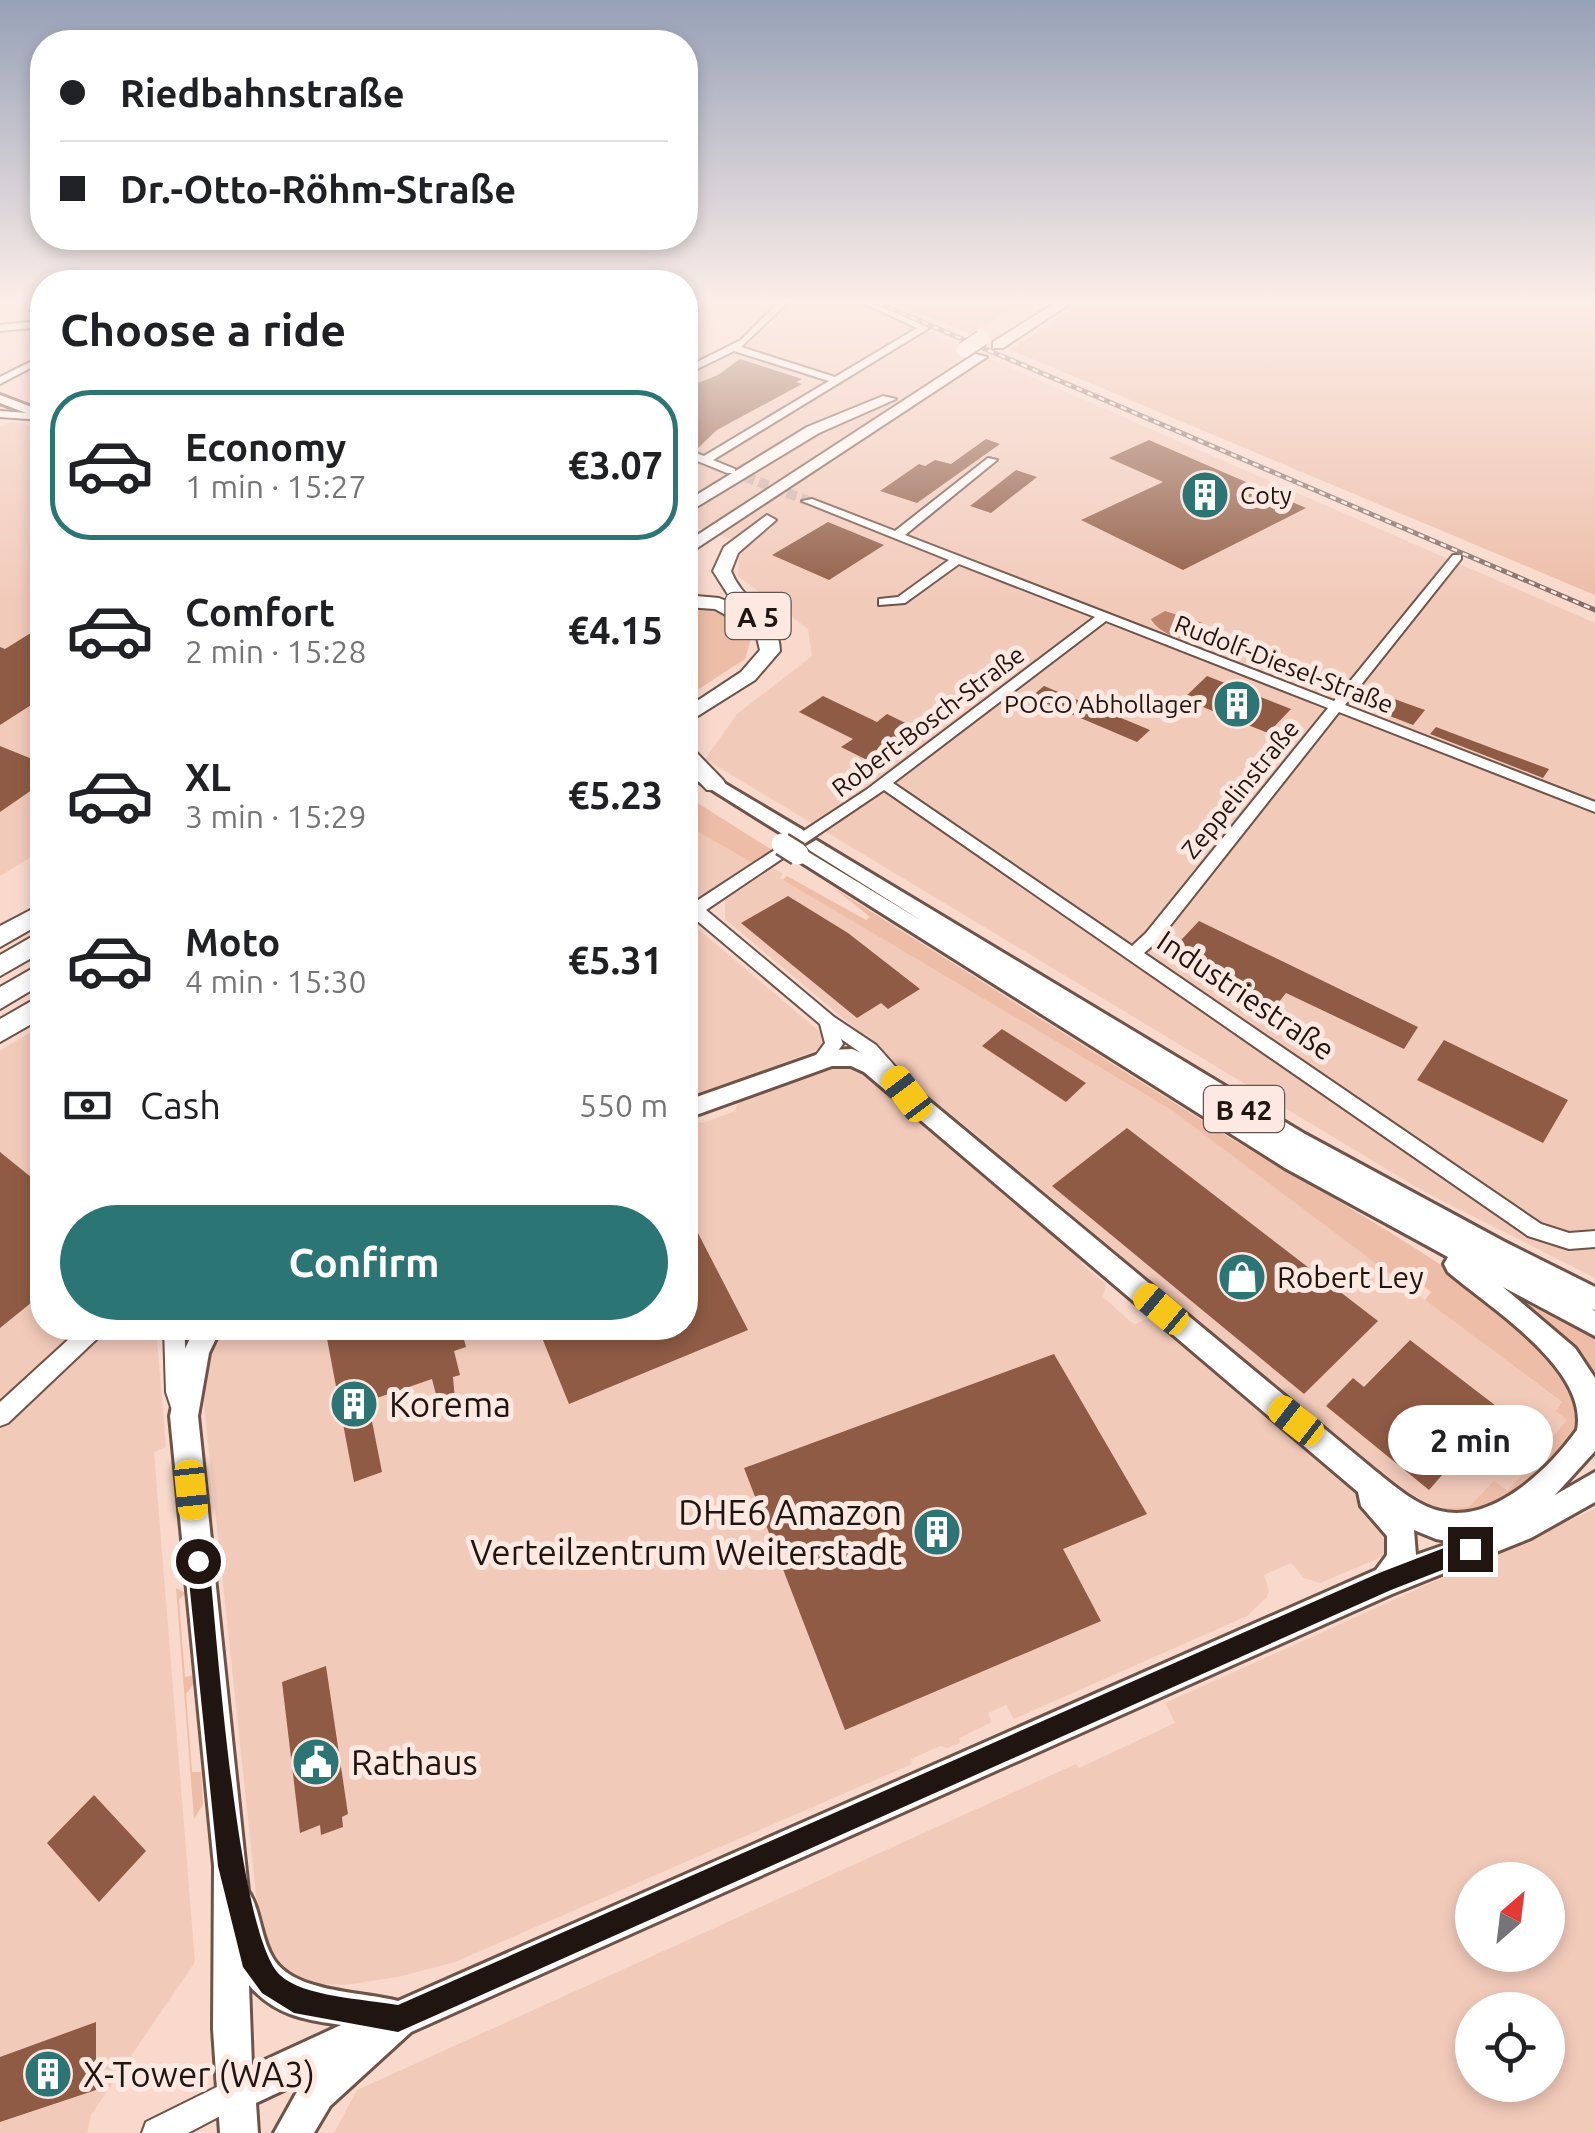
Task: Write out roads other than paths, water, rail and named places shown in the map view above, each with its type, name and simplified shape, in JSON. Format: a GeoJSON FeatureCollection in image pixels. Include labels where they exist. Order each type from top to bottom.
{"type":"FeatureCollection","features":[{"type":"Feature","properties":{"kind":"highway"},"geometry":{"type":"LineString","coordinates":[[698,497],[813,430],[879,403]]}},
{"type":"Feature","properties":{"kind":"highway"},"geometry":{"type":"LineString","coordinates":[[698,521],[882,403]]}},
{"type":"Feature","properties":{"kind":"highway","name":"A 5"},"geometry":{"type":"LineString","coordinates":[[698,543],[912,403]]}},
{"type":"Feature","properties":{"kind":"highway","name":"A 5"},"geometry":{"type":"LineString","coordinates":[[698,565],[862,455],[914,403]]}},
{"type":"Feature","properties":{"kind":"highway","name":"A 5"},"geometry":{"type":"LineString","coordinates":[[698,704],[748,676],[770,650],[766,624],[726,586],[722,571],[730,551],[767,520]]}},
{"type":"Feature","properties":{"kind":"highway"},"geometry":{"type":"LineString","coordinates":[[698,602],[710,602],[740,613],[750,621],[759,640],[757,652],[742,670],[698,703]]}},
{"type":"Feature","properties":{"kind":"highway"},"geometry":{"type":"LineString","coordinates":[[0,938],[30,919]]}},
{"type":"Feature","properties":{"kind":"highway"},"geometry":{"type":"LineString","coordinates":[[0,967],[30,948]]}},
{"type":"Feature","properties":{"kind":"highway"},"geometry":{"type":"LineString","coordinates":[[0,1000],[30,980]]}},
{"type":"Feature","properties":{"kind":"highway"},"geometry":{"type":"LineString","coordinates":[[0,1032],[30,1013]]}},
{"type":"Feature","properties":{"kind":"main road","name":"B 42"},"geometry":{"type":"LineString","coordinates":[[698,788],[1179,1092],[1402,1222],[1595,1324]]}},
{"type":"Feature","properties":{"kind":"main road","name":"B 42"},"geometry":{"type":"LineString","coordinates":[[793,846],[1272,1126],[1466,1235],[1595,1299]]}},
{"type":"Feature","properties":{"kind":"main road"},"geometry":{"type":"LineString","coordinates":[[698,1105],[820,1062],[845,1056],[860,1059],[1389,1496],[1428,1521],[1446,1528],[1464,1526],[1527,1498],[1573,1461],[1594,1424],[1588,1389],[1566,1356],[1503,1300],[1402,1222]]}},
{"type":"Feature","properties":{"kind":"main road"},"geometry":{"type":"LineString","coordinates":[[202,1340],[196,1353],[184,1416],[231,1866],[252,1958],[271,1984],[309,2004],[361,2009],[398,2018]]}},
{"type":"Feature","properties":{"kind":"main road"},"geometry":{"type":"LineString","coordinates":[[1272,1403],[1396,1524],[1404,1550],[1399,1566],[1387,1580]]}},
{"type":"Feature","properties":{"kind":"main road"},"geometry":{"type":"LineString","coordinates":[[235,2094],[1387,1580],[1517,1528],[1595,1486]]}},
{"type":"Feature","properties":{"kind":"main road"},"geometry":{"type":"LineString","coordinates":[[231,1866],[229,1946],[239,2133]]}},
{"type":"Feature","properties":{"kind":"main road"},"geometry":{"type":"LineString","coordinates":[[294,2133],[317,2092],[398,2018]]}},
{"type":"Feature","properties":{"kind":"street"},"geometry":{"type":"LineString","coordinates":[[705,460],[802,403]]}},
{"type":"Feature","properties":{"kind":"street"},"geometry":{"type":"LineString","coordinates":[[0,414],[30,415]]}},
{"type":"Feature","properties":{"kind":"street"},"geometry":{"type":"LineString","coordinates":[[698,457],[727,478]]}},
{"type":"Feature","properties":{"kind":"street"},"geometry":{"type":"LineString","coordinates":[[897,535],[992,460]]}},
{"type":"Feature","properties":{"kind":"street","name":"Rudolf-Diesel-Straße"},"geometry":{"type":"LineString","coordinates":[[808,501],[1595,806]]}},
{"type":"Feature","properties":{"kind":"street","name":"Zeppelinstraße"},"geometry":{"type":"LineString","coordinates":[[1133,954],[1152,936],[1457,558]]}},
{"type":"Feature","properties":{"kind":"street"},"geometry":{"type":"LineString","coordinates":[[884,602],[900,600],[958,559]]}},
{"type":"Feature","properties":{"kind":"street","name":"Robert-Bosch-Straße"},"geometry":{"type":"LineString","coordinates":[[698,908],[884,783],[1102,618]]}},
{"type":"Feature","properties":{"kind":"street","name":"Industriestraße"},"geometry":{"type":"LineString","coordinates":[[884,783],[1536,1230],[1556,1239],[1588,1240]]}},
{"type":"Feature","properties":{"kind":"street","name":"Robert-Bosch-Straße"},"geometry":{"type":"LineString","coordinates":[[698,913],[828,1021]]}},
{"type":"Feature","properties":{"kind":"street"},"geometry":{"type":"LineString","coordinates":[[820,1062],[834,1044],[828,1021]]}},
{"type":"Feature","properties":{"kind":"street"},"geometry":{"type":"LineString","coordinates":[[828,1021],[877,1056],[907,1094]]}},
{"type":"Feature","properties":{"kind":"street"},"geometry":{"type":"LineString","coordinates":[[0,1416],[81,1340]]}},
{"type":"Feature","properties":{"kind":"street"},"geometry":{"type":"LineString","coordinates":[[175,1340],[177,1392],[184,1416]]}},
{"type":"Feature","properties":{"kind":"street"},"geometry":{"type":"LineString","coordinates":[[157,2133],[235,2094]]}},
{"type":"Feature","properties":{"kind":"tunnel"},"geometry":{"type":"LineString","coordinates":[[731,471],[808,501]]}},
{"type":"Feature","properties":{"kind":"railway"},"geometry":{"type":"LineString","coordinates":[[1110,403],[1595,610]]}},
{"type":"Feature","properties":{"kind":"place","name":"Coty"},"geometry":{"type":"Point","coordinates":[1205,495]}},
{"type":"Feature","properties":{"kind":"place","name":"POCO Abhollager"},"geometry":{"type":"Point","coordinates":[1237,704]}},
{"type":"Feature","properties":{"kind":"place","name":"Robert Ley"},"geometry":{"type":"Point","coordinates":[1242,1277]}},
{"type":"Feature","properties":{"kind":"place","name":"Korema"},"geometry":{"type":"Point","coordinates":[354,1404]}},
{"type":"Feature","properties":{"kind":"place","name":"DHE6 Amazon Verteilzentrum Weiterstadt"},"geometry":{"type":"Point","coordinates":[937,1532]}},
{"type":"Feature","properties":{"kind":"place","name":"Rathaus"},"geometry":{"type":"Point","coordinates":[316,1762]}},
{"type":"Feature","properties":{"kind":"place","name":"X-Tower (WA3)"},"geometry":{"type":"Point","coordinates":[48,2074]}}]}
